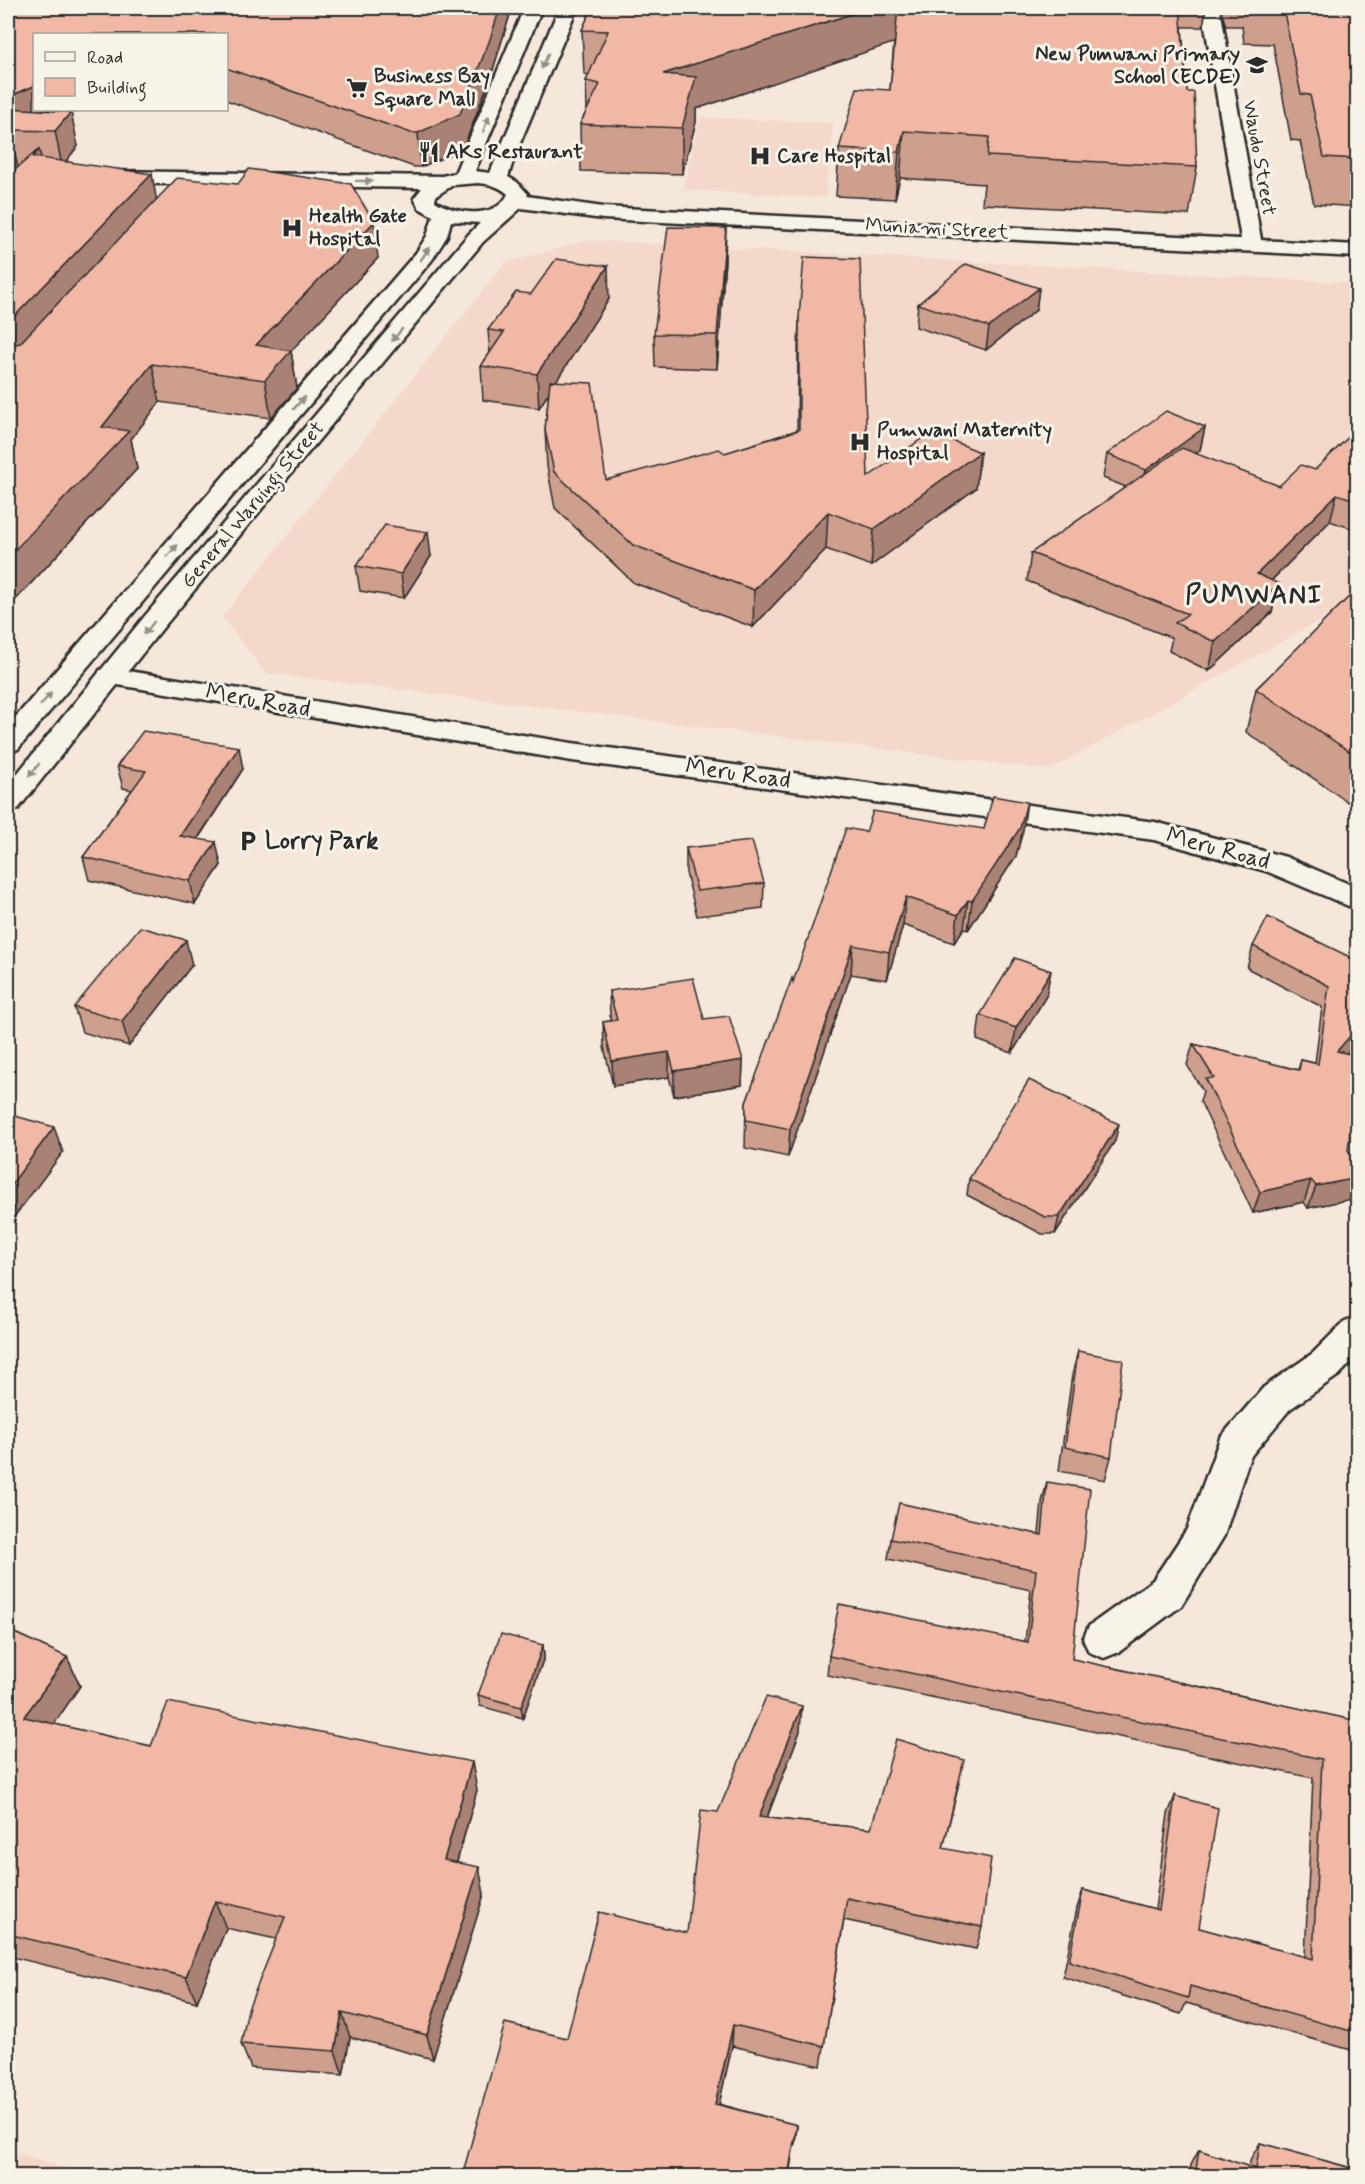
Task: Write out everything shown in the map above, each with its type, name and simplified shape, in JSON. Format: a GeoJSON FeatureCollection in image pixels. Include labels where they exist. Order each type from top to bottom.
{"type":"FeatureCollection","features":[{"type":"Feature","properties":{"kind":"main road"},"geometry":{"type":"LineString","coordinates":[[463,178],[534,8]]}},
{"type":"Feature","properties":{"kind":"main road"},"geometry":{"type":"LineString","coordinates":[[497,180],[505,155],[568,8]]}},
{"type":"Feature","properties":{"kind":"main road","name":"Waudo Street"},"geometry":{"type":"LineString","coordinates":[[1211,8],[1252,245]]}},
{"type":"Feature","properties":{"kind":"main road"},"geometry":{"type":"LineString","coordinates":[[89,176],[200,180],[441,182],[463,178],[497,180],[514,188],[518,194],[510,206]]}},
{"type":"Feature","properties":{"kind":"main road"},"geometry":{"type":"LineString","coordinates":[[185,197],[200,180]]}},
{"type":"Feature","properties":{"kind":"main road","name":"Muniami Street"},"geometry":{"type":"LineString","coordinates":[[200,180],[417,205],[472,218],[510,206],[603,213],[1358,251]]}},
{"type":"Feature","properties":{"kind":"main road","name":"General Waruingi Street"},"geometry":{"type":"LineString","coordinates":[[8,743],[425,256],[437,236],[417,205],[428,191],[441,182]]}},
{"type":"Feature","properties":{"kind":"main road","name":"General Waruingi Street"},"geometry":{"type":"LineString","coordinates":[[8,803],[110,676],[476,238],[510,206]]}},
{"type":"Feature","properties":{"kind":"main road","name":"Meru Road"},"geometry":{"type":"LineString","coordinates":[[110,676],[572,752],[1155,831],[1276,864],[1358,900]]}},
{"type":"Feature","properties":{"kind":"main road"},"geometry":{"type":"LineString","coordinates":[[1104,1639],[1167,1593],[1204,1536],[1234,1449],[1276,1398],[1326,1364],[1358,1331]]}},
{"type":"Feature","properties":{"kind":"shaded area","name":"Care Hospital"},"geometry":{"type":"Polygon","coordinates":[[[700,117],[834,123],[825,198],[683,190],[700,117]]]}},
{"type":"Feature","properties":{"kind":"shaded area","name":"Pumwani Maternity Hospital"},"geometry":{"type":"Polygon","coordinates":[[[588,240],[1357,283],[1357,600],[1050,770],[265,673],[222,617],[505,263],[588,240]]]}},
{"type":"Feature","properties":{"kind":"shaded area"},"geometry":{"type":"Polygon","coordinates":[[[8,2150],[90,2176],[8,2176],[8,2150]]]}},
{"type":"Feature","properties":{"kind":"building","name":"Business Bay Square Mall"},"geometry":{"type":"Polygon","coordinates":[[[8,8],[500,8],[460,114],[418,133],[411,133],[228,69],[228,33],[33,33],[33,86],[8,97],[8,8]]]}},
{"type":"Feature","properties":{"kind":"building"},"geometry":{"type":"Polygon","coordinates":[[[592,8],[870,8],[663,74],[696,77],[682,128],[580,124],[600,84],[586,81],[608,31],[582,30],[592,8]]]}},
{"type":"Feature","properties":{"kind":"building"},"geometry":{"type":"Polygon","coordinates":[[[898,8],[1180,8],[1187,92],[1194,92],[1197,167],[987,156],[989,137],[904,131],[899,152],[839,149],[857,88],[890,90],[898,8]]]}},
{"type":"Feature","properties":{"kind":"building"},"geometry":{"type":"Polygon","coordinates":[[[1283,8],[1358,8],[1358,159],[1324,157],[1310,95],[1301,94],[1283,8]]]}},
{"type":"Feature","properties":{"kind":"building"},"geometry":{"type":"Polygon","coordinates":[[[8,108],[71,112],[55,131],[8,130],[8,108]]]}},
{"type":"Feature","properties":{"kind":"building"},"geometry":{"type":"Polygon","coordinates":[[[39,149],[33,157],[152,174],[8,323],[8,176],[39,149]]]}},
{"type":"Feature","properties":{"kind":"building"},"geometry":{"type":"Polygon","coordinates":[[[249,169],[351,184],[374,222],[256,345],[291,351],[265,380],[152,364],[102,427],[129,431],[8,557],[8,346],[20,343],[177,178],[238,184],[249,169]]]}},
{"type":"Feature","properties":{"kind":"building"},"geometry":{"type":"Polygon","coordinates":[[[668,227],[726,228],[717,335],[654,334],[668,227]]]}},
{"type":"Feature","properties":{"kind":"building"},"geometry":{"type":"Polygon","coordinates":[[[804,257],[860,259],[868,477],[931,432],[980,452],[874,529],[828,512],[754,590],[633,545],[554,472],[545,430],[550,381],[592,383],[606,480],[719,449],[725,453],[799,430],[799,317],[804,257]]]}},
{"type":"Feature","properties":{"kind":"building"},"geometry":{"type":"Polygon","coordinates":[[[556,259],[608,266],[537,374],[481,366],[504,332],[488,330],[516,292],[531,294],[556,259]]]}},
{"type":"Feature","properties":{"kind":"building"},"geometry":{"type":"Polygon","coordinates":[[[966,264],[1039,288],[989,327],[918,304],[966,264]]]}},
{"type":"Feature","properties":{"kind":"building"},"geometry":{"type":"Polygon","coordinates":[[[1166,411],[1205,427],[1146,470],[1107,454],[1166,411]]]}},
{"type":"Feature","properties":{"kind":"building"},"geometry":{"type":"Polygon","coordinates":[[[1358,428],[1358,501],[1337,494],[1257,574],[1279,584],[1215,642],[1175,623],[1188,614],[1031,553],[1182,448],[1279,486],[1301,465],[1315,470],[1358,428]]]}},
{"type":"Feature","properties":{"kind":"building"},"geometry":{"type":"Polygon","coordinates":[[[385,525],[428,532],[401,574],[356,566],[385,525]]]}},
{"type":"Feature","properties":{"kind":"building"},"geometry":{"type":"Polygon","coordinates":[[[1358,588],[1358,757],[1256,689],[1358,588]]]}},
{"type":"Feature","properties":{"kind":"building"},"geometry":{"type":"Polygon","coordinates":[[[143,731],[239,747],[180,836],[216,842],[190,881],[83,857],[146,771],[117,766],[143,731]]]}},
{"type":"Feature","properties":{"kind":"building"},"geometry":{"type":"Polygon","coordinates":[[[993,796],[1027,802],[1020,828],[972,901],[968,900],[958,915],[906,897],[889,952],[853,945],[790,1129],[746,1120],[746,1103],[792,978],[793,982],[846,828],[866,832],[873,811],[984,829],[993,796]]]}},
{"type":"Feature","properties":{"kind":"building"},"geometry":{"type":"Polygon","coordinates":[[[752,841],[764,883],[697,891],[686,848],[752,841]]]}},
{"type":"Feature","properties":{"kind":"building"},"geometry":{"type":"Polygon","coordinates":[[[1268,917],[1358,961],[1358,1027],[1337,1051],[1358,1056],[1348,1150],[1358,1165],[1358,1178],[1316,1186],[1311,1180],[1260,1192],[1206,1079],[1214,1078],[1193,1044],[1299,1070],[1301,1060],[1318,1064],[1329,986],[1253,946],[1268,917]]]}},
{"type":"Feature","properties":{"kind":"building"},"geometry":{"type":"Polygon","coordinates":[[[140,927],[186,940],[122,1021],[74,1007],[140,927]]]}},
{"type":"Feature","properties":{"kind":"building"},"geometry":{"type":"Polygon","coordinates":[[[1015,958],[1051,971],[1016,1028],[980,1015],[1015,958]]]}},
{"type":"Feature","properties":{"kind":"building"},"geometry":{"type":"Polygon","coordinates":[[[693,978],[704,1019],[729,1016],[743,1060],[674,1071],[669,1052],[612,1061],[603,1022],[617,1020],[609,991],[693,978]]]}},
{"type":"Feature","properties":{"kind":"building"},"geometry":{"type":"Polygon","coordinates":[[[1029,1080],[1119,1124],[1059,1217],[1045,1217],[969,1179],[1029,1080]]]}},
{"type":"Feature","properties":{"kind":"building"},"geometry":{"type":"Polygon","coordinates":[[[8,1114],[54,1127],[8,1189],[8,1114]]]}},
{"type":"Feature","properties":{"kind":"building"},"geometry":{"type":"Polygon","coordinates":[[[1078,1351],[1123,1360],[1111,1457],[1065,1447],[1078,1351]]]}},
{"type":"Feature","properties":{"kind":"building"},"geometry":{"type":"Polygon","coordinates":[[[1047,1482],[1090,1489],[1072,1659],[1358,1721],[1356,1865],[1358,1866],[1358,2033],[1190,1986],[1188,1998],[1069,1961],[1083,1890],[1159,1910],[1175,1796],[1218,1808],[1199,1928],[1313,1959],[1322,1759],[829,1656],[839,1604],[1028,1642],[1036,1570],[891,1539],[899,1503],[1042,1535],[1047,1482]]]}},
{"type":"Feature","properties":{"kind":"building"},"geometry":{"type":"Polygon","coordinates":[[[8,1630],[67,1657],[24,1717],[151,1746],[168,1702],[472,1762],[444,1860],[479,1867],[427,2035],[342,2013],[335,2051],[241,2044],[248,2009],[285,1917],[215,1901],[186,1977],[8,1934],[8,1777],[10,1771],[8,1770],[8,1630]]]}},
{"type":"Feature","properties":{"kind":"building"},"geometry":{"type":"Polygon","coordinates":[[[501,1634],[543,1645],[521,1707],[478,1695],[501,1634]]]}},
{"type":"Feature","properties":{"kind":"building"},"geometry":{"type":"Polygon","coordinates":[[[766,1697],[802,1706],[759,1817],[871,1829],[896,1739],[964,1760],[943,1848],[991,1858],[982,1927],[847,1898],[824,2046],[733,2025],[715,2104],[797,2125],[788,2176],[462,2176],[505,2023],[567,2038],[599,1912],[687,1933],[701,1810],[718,1812],[766,1697]]]}},
{"type":"Feature","properties":{"kind":"building"},"geometry":{"type":"Polygon","coordinates":[[[1260,2143],[1358,2170],[1358,2176],[1195,2176],[1199,2150],[1256,2169],[1260,2143]]]}},
{"type":"Feature","properties":{"kind":"place","name":"New Pumwani Primary School (ECDE)"},"geometry":{"type":"Point","coordinates":[1257,65]}},
{"type":"Feature","properties":{"kind":"place","name":"Business Bay Square Mall"},"geometry":{"type":"Point","coordinates":[357,88]}},
{"type":"Feature","properties":{"kind":"place","name":"AKs Restaurant"},"geometry":{"type":"Point","coordinates":[429,152]}},
{"type":"Feature","properties":{"kind":"place","name":"Care Hospital"},"geometry":{"type":"Point","coordinates":[760,156]}},
{"type":"Feature","properties":{"kind":"place","name":"Health Gate Hospital"},"geometry":{"type":"Point","coordinates":[292,228]}},
{"type":"Feature","properties":{"kind":"place","name":"Pumwani Maternity Hospital"},"geometry":{"type":"Point","coordinates":[860,442]}},
{"type":"Feature","properties":{"kind":"place","name":"Lorry Park"},"geometry":{"type":"Point","coordinates":[248,841]}},
{"type":"Feature","properties":{"kind":"district","name":"PUMWANI"},"geometry":{"type":"Point","coordinates":[1254,596]}}]}
